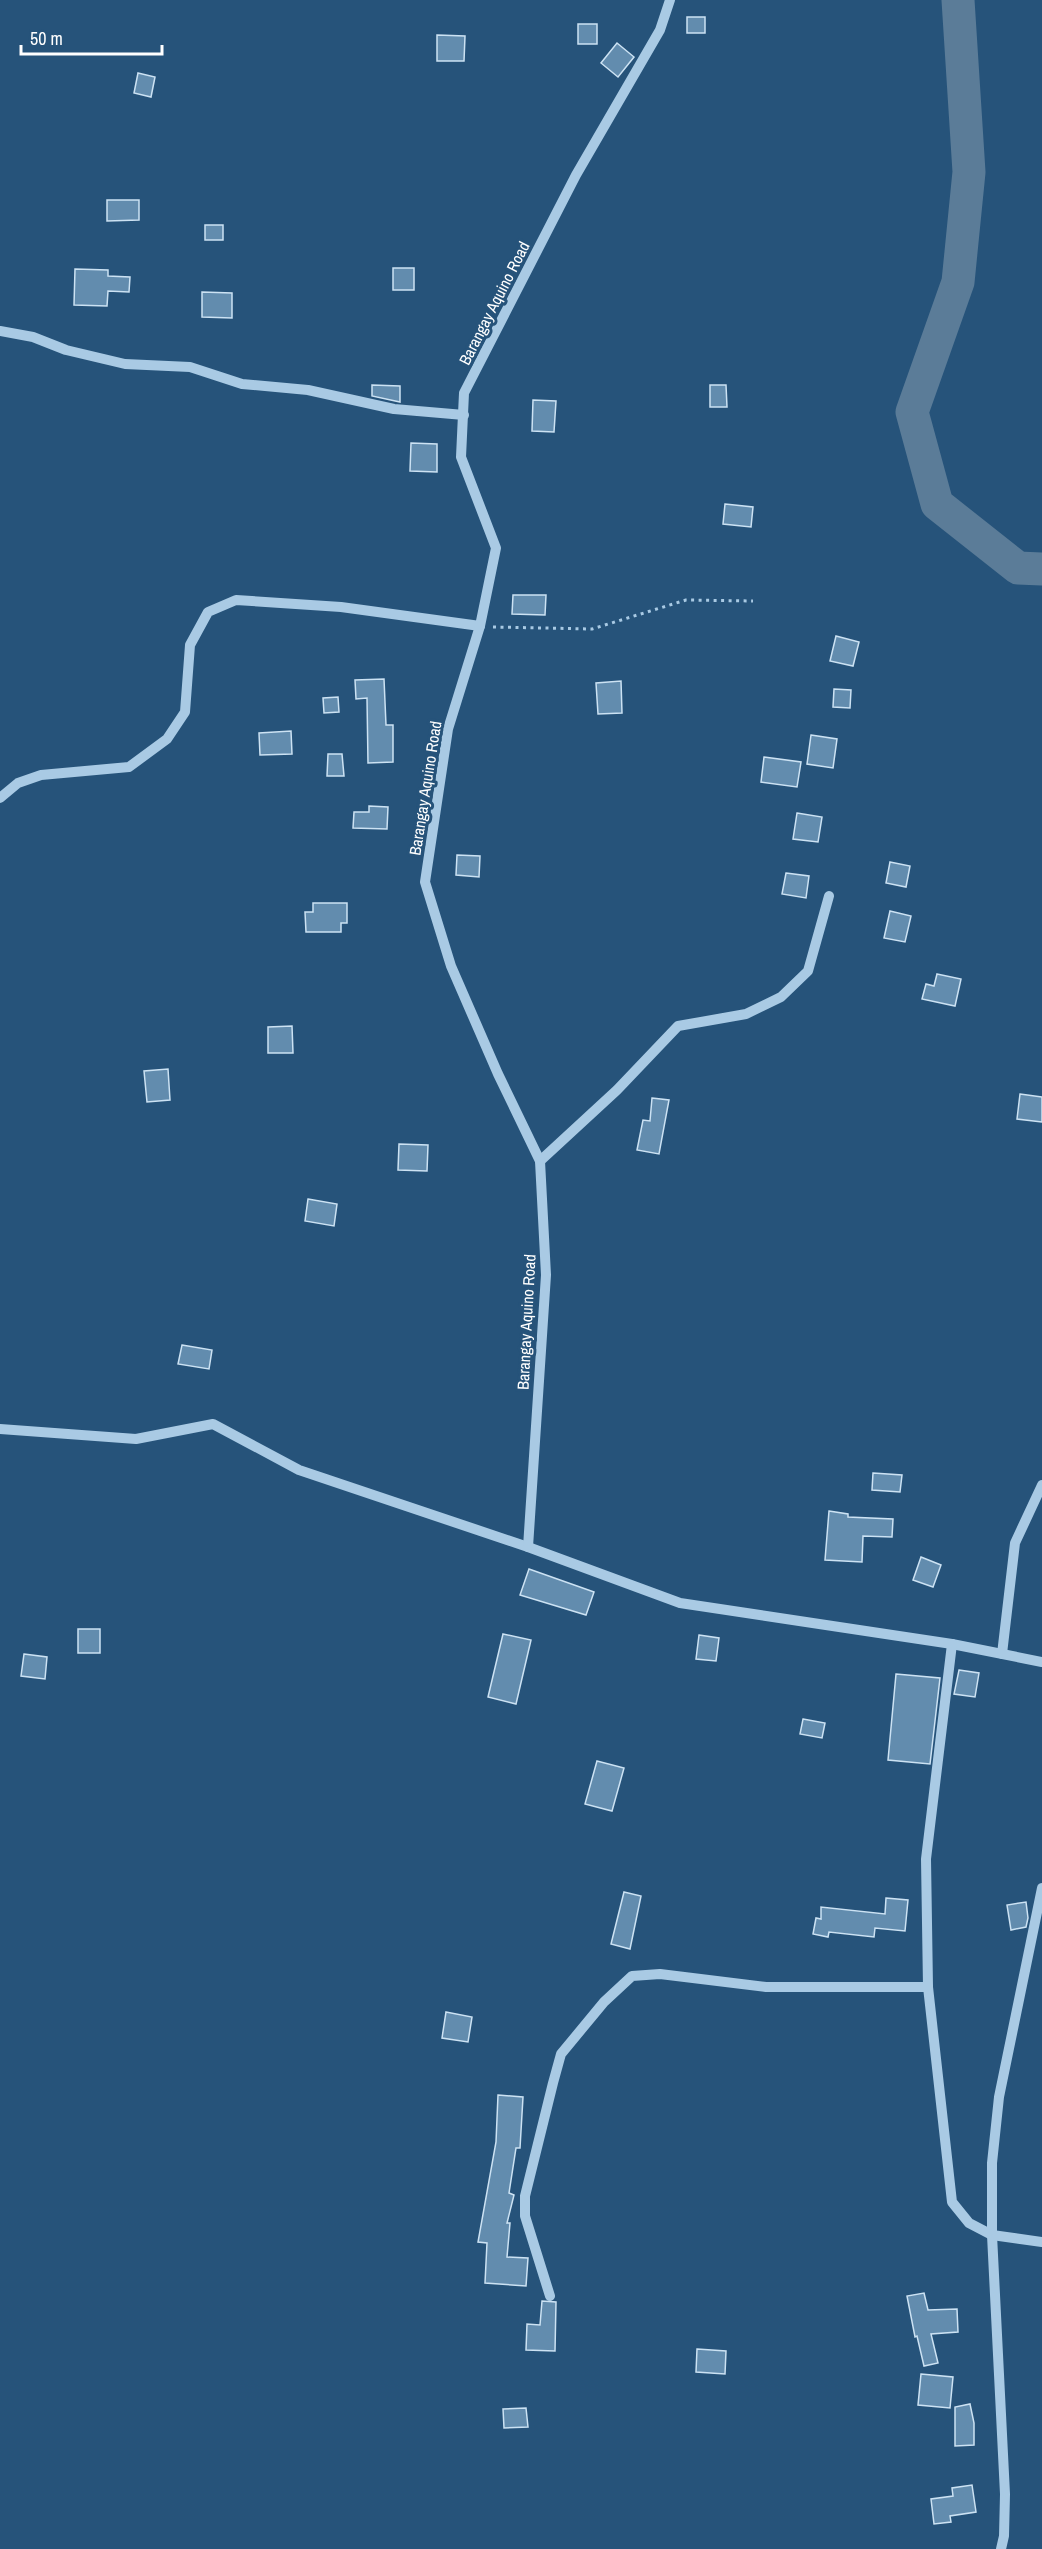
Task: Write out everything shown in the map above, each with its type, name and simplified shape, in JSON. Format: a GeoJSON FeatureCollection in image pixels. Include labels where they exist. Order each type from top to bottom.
{"type":"FeatureCollection","features":[{"type":"Feature","properties":{"kind":"street","name":"Barangay Aquino Road"},"geometry":{"type":"LineString","coordinates":[[528,1548],[546,1275],[540,1161],[498,1074],[451,966],[425,882],[448,729],[480,626],[496,548],[461,457],[465,393],[576,175],[660,30],[670,0]]}},
{"type":"Feature","properties":{"kind":"street"},"geometry":{"type":"LineString","coordinates":[[0,331],[33,337],[66,350],[125,364],[190,367],[242,384],[308,390],[394,409],[464,415]]}},
{"type":"Feature","properties":{"kind":"street"},"geometry":{"type":"LineString","coordinates":[[0,798],[18,783],[41,775],[129,767],[167,739],[185,712],[190,645],[208,612],[236,600],[341,607],[480,626]]}},
{"type":"Feature","properties":{"kind":"street"},"geometry":{"type":"LineString","coordinates":[[540,1161],[617,1090],[678,1026],[746,1014],[781,997],[808,971],[829,896]]}},
{"type":"Feature","properties":{"kind":"street"},"geometry":{"type":"LineString","coordinates":[[0,1429],[136,1439],[213,1424],[299,1470],[528,1548],[680,1604],[951,1644],[1042,1662]]}},
{"type":"Feature","properties":{"kind":"street"},"geometry":{"type":"LineString","coordinates":[[1002,1654],[1015,1544],[1042,1485]]}},
{"type":"Feature","properties":{"kind":"street"},"geometry":{"type":"LineString","coordinates":[[951,1644],[926,1859],[928,1987],[952,2202],[969,2223],[993,2235],[1042,2242]]}},
{"type":"Feature","properties":{"kind":"street"},"geometry":{"type":"LineString","coordinates":[[1001,2549],[1004,2535],[1005,2494],[993,2235],[992,2163],[999,2097],[1042,1888]]}},
{"type":"Feature","properties":{"kind":"street"},"geometry":{"type":"LineString","coordinates":[[550,2296],[525,2216],[525,2196],[553,2083],[561,2054],[604,2002],[632,1976],[660,1974],[766,1987],[928,1987]]}},
{"type":"Feature","properties":{"kind":"path"},"geometry":{"type":"LineString","coordinates":[[480,626],[592,628],[686,600],[753,602]]}},
{"type":"Feature","properties":{"kind":"building"},"geometry":{"type":"Polygon","coordinates":[[[687,17],[705,17],[705,33],[687,33],[687,17]]]}},
{"type":"Feature","properties":{"kind":"building"},"geometry":{"type":"Polygon","coordinates":[[[578,24],[597,24],[597,44],[578,44],[578,24]]]}},
{"type":"Feature","properties":{"kind":"building"},"geometry":{"type":"Polygon","coordinates":[[[437,35],[465,36],[464,61],[437,61],[437,35]]]}},
{"type":"Feature","properties":{"kind":"building"},"geometry":{"type":"Polygon","coordinates":[[[617,43],[634,57],[618,77],[601,63],[617,43]]]}},
{"type":"Feature","properties":{"kind":"building"},"geometry":{"type":"Polygon","coordinates":[[[138,73],[155,77],[151,97],[134,93],[138,73]]]}},
{"type":"Feature","properties":{"kind":"building"},"geometry":{"type":"Polygon","coordinates":[[[107,200],[139,200],[139,220],[107,221],[107,200]]]}},
{"type":"Feature","properties":{"kind":"building"},"geometry":{"type":"Polygon","coordinates":[[[205,225],[223,225],[223,240],[205,240],[205,225]]]}},
{"type":"Feature","properties":{"kind":"building"},"geometry":{"type":"Polygon","coordinates":[[[393,268],[414,268],[414,290],[393,290],[393,268]]]}},
{"type":"Feature","properties":{"kind":"building"},"geometry":{"type":"Polygon","coordinates":[[[75,269],[108,270],[108,276],[130,277],[129,292],[108,291],[107,306],[74,305],[75,269]]]}},
{"type":"Feature","properties":{"kind":"building"},"geometry":{"type":"Polygon","coordinates":[[[202,292],[232,293],[232,318],[202,317],[202,292]]]}},
{"type":"Feature","properties":{"kind":"building"},"geometry":{"type":"Polygon","coordinates":[[[372,385],[400,386],[400,402],[372,396],[372,385]]]}},
{"type":"Feature","properties":{"kind":"building"},"geometry":{"type":"Polygon","coordinates":[[[710,385],[726,385],[727,407],[710,407],[710,385]]]}},
{"type":"Feature","properties":{"kind":"building"},"geometry":{"type":"Polygon","coordinates":[[[533,400],[556,401],[554,432],[532,431],[533,400]]]}},
{"type":"Feature","properties":{"kind":"building"},"geometry":{"type":"Polygon","coordinates":[[[411,443],[437,444],[437,472],[410,471],[411,443]]]}},
{"type":"Feature","properties":{"kind":"building"},"geometry":{"type":"Polygon","coordinates":[[[725,504],[753,507],[751,527],[723,524],[725,504]]]}},
{"type":"Feature","properties":{"kind":"building"},"geometry":{"type":"Polygon","coordinates":[[[513,595],[546,595],[545,615],[512,614],[513,595]]]}},
{"type":"Feature","properties":{"kind":"building"},"geometry":{"type":"Polygon","coordinates":[[[836,636],[859,642],[853,666],[830,661],[836,636]]]}},
{"type":"Feature","properties":{"kind":"building"},"geometry":{"type":"Polygon","coordinates":[[[384,679],[386,725],[393,725],[393,762],[368,763],[367,698],[356,699],[355,680],[384,679]]]}},
{"type":"Feature","properties":{"kind":"building"},"geometry":{"type":"Polygon","coordinates":[[[621,681],[622,713],[598,714],[596,683],[621,681]]]}},
{"type":"Feature","properties":{"kind":"building"},"geometry":{"type":"Polygon","coordinates":[[[834,689],[851,690],[850,708],[833,707],[834,689]]]}},
{"type":"Feature","properties":{"kind":"building"},"geometry":{"type":"Polygon","coordinates":[[[338,697],[339,712],[324,713],[323,698],[338,697]]]}},
{"type":"Feature","properties":{"kind":"building"},"geometry":{"type":"Polygon","coordinates":[[[291,731],[292,754],[260,755],[259,733],[291,731]]]}},
{"type":"Feature","properties":{"kind":"building"},"geometry":{"type":"Polygon","coordinates":[[[811,735],[837,739],[833,768],[807,764],[811,735]]]}},
{"type":"Feature","properties":{"kind":"building"},"geometry":{"type":"Polygon","coordinates":[[[328,754],[342,754],[344,776],[327,776],[328,754]]]}},
{"type":"Feature","properties":{"kind":"building"},"geometry":{"type":"Polygon","coordinates":[[[764,757],[801,762],[797,787],[761,782],[764,757]]]}},
{"type":"Feature","properties":{"kind":"building"},"geometry":{"type":"Polygon","coordinates":[[[369,806],[388,807],[387,829],[353,828],[354,812],[369,812],[369,806]]]}},
{"type":"Feature","properties":{"kind":"building"},"geometry":{"type":"Polygon","coordinates":[[[797,813],[822,817],[818,842],[793,839],[797,813]]]}},
{"type":"Feature","properties":{"kind":"building"},"geometry":{"type":"Polygon","coordinates":[[[457,855],[480,856],[479,877],[456,875],[457,855]]]}},
{"type":"Feature","properties":{"kind":"building"},"geometry":{"type":"Polygon","coordinates":[[[890,862],[910,866],[906,887],[886,883],[890,862]]]}},
{"type":"Feature","properties":{"kind":"building"},"geometry":{"type":"Polygon","coordinates":[[[786,873],[809,876],[806,898],[782,894],[786,873]]]}},
{"type":"Feature","properties":{"kind":"building"},"geometry":{"type":"Polygon","coordinates":[[[313,903],[347,903],[347,923],[341,923],[341,932],[306,932],[305,912],[313,912],[313,903]]]}},
{"type":"Feature","properties":{"kind":"building"},"geometry":{"type":"Polygon","coordinates":[[[890,911],[911,916],[905,942],[884,938],[890,911]]]}},
{"type":"Feature","properties":{"kind":"building"},"geometry":{"type":"Polygon","coordinates":[[[937,974],[961,979],[955,1006],[922,999],[926,984],[934,986],[937,974]]]}},
{"type":"Feature","properties":{"kind":"building"},"geometry":{"type":"Polygon","coordinates":[[[292,1026],[293,1053],[268,1053],[268,1027],[292,1026]]]}},
{"type":"Feature","properties":{"kind":"building"},"geometry":{"type":"Polygon","coordinates":[[[168,1069],[170,1100],[147,1102],[144,1071],[168,1069]]]}},
{"type":"Feature","properties":{"kind":"building"},"geometry":{"type":"Polygon","coordinates":[[[1020,1094],[1042,1097],[1042,1122],[1017,1119],[1020,1094]]]}},
{"type":"Feature","properties":{"kind":"building"},"geometry":{"type":"Polygon","coordinates":[[[652,1098],[669,1100],[659,1154],[637,1150],[643,1120],[650,1121],[652,1098]]]}},
{"type":"Feature","properties":{"kind":"building"},"geometry":{"type":"Polygon","coordinates":[[[399,1144],[428,1145],[427,1171],[398,1170],[399,1144]]]}},
{"type":"Feature","properties":{"kind":"building"},"geometry":{"type":"Polygon","coordinates":[[[308,1199],[337,1204],[334,1226],[305,1221],[308,1199]]]}},
{"type":"Feature","properties":{"kind":"building"},"geometry":{"type":"Polygon","coordinates":[[[182,1345],[212,1350],[209,1369],[178,1364],[182,1345]]]}},
{"type":"Feature","properties":{"kind":"building"},"geometry":{"type":"Polygon","coordinates":[[[873,1473],[902,1475],[900,1492],[872,1490],[873,1473]]]}},
{"type":"Feature","properties":{"kind":"building"},"geometry":{"type":"Polygon","coordinates":[[[829,1511],[848,1514],[848,1517],[893,1519],[892,1537],[863,1536],[862,1562],[825,1560],[829,1511]]]}},
{"type":"Feature","properties":{"kind":"building"},"geometry":{"type":"Polygon","coordinates":[[[921,1557],[941,1565],[933,1587],[913,1580],[921,1557]]]}},
{"type":"Feature","properties":{"kind":"building"},"geometry":{"type":"Polygon","coordinates":[[[529,1569],[594,1592],[586,1615],[520,1595],[529,1569]]]}},
{"type":"Feature","properties":{"kind":"building"},"geometry":{"type":"Polygon","coordinates":[[[78,1629],[100,1629],[100,1653],[78,1653],[78,1629]]]}},
{"type":"Feature","properties":{"kind":"building"},"geometry":{"type":"Polygon","coordinates":[[[503,1634],[531,1640],[516,1704],[488,1697],[503,1634]]]}},
{"type":"Feature","properties":{"kind":"building"},"geometry":{"type":"Polygon","coordinates":[[[699,1635],[719,1638],[716,1661],[696,1659],[699,1635]]]}},
{"type":"Feature","properties":{"kind":"building"},"geometry":{"type":"Polygon","coordinates":[[[24,1654],[47,1657],[45,1679],[21,1676],[24,1654]]]}},
{"type":"Feature","properties":{"kind":"building"},"geometry":{"type":"Polygon","coordinates":[[[959,1670],[979,1673],[975,1697],[954,1694],[959,1670]]]}},
{"type":"Feature","properties":{"kind":"building"},"geometry":{"type":"Polygon","coordinates":[[[896,1674],[940,1678],[930,1764],[888,1760],[896,1674]]]}},
{"type":"Feature","properties":{"kind":"building"},"geometry":{"type":"Polygon","coordinates":[[[803,1719],[825,1723],[822,1738],[800,1734],[803,1719]]]}},
{"type":"Feature","properties":{"kind":"building"},"geometry":{"type":"Polygon","coordinates":[[[597,1761],[624,1768],[612,1811],[585,1804],[597,1761]]]}},
{"type":"Feature","properties":{"kind":"building"},"geometry":{"type":"Polygon","coordinates":[[[624,1892],[641,1896],[630,1949],[611,1944],[624,1892]]]}},
{"type":"Feature","properties":{"kind":"building"},"geometry":{"type":"Polygon","coordinates":[[[886,1898],[908,1900],[905,1931],[875,1928],[874,1937],[829,1932],[828,1937],[813,1934],[816,1918],[821,1919],[821,1907],[885,1914],[886,1898]]]}},
{"type":"Feature","properties":{"kind":"building"},"geometry":{"type":"Polygon","coordinates":[[[1026,1902],[1028,1918],[1026,1927],[1011,1930],[1007,1905],[1026,1902]]]}},
{"type":"Feature","properties":{"kind":"building"},"geometry":{"type":"Polygon","coordinates":[[[446,2012],[472,2017],[468,2042],[442,2038],[446,2012]]]}},
{"type":"Feature","properties":{"kind":"building"},"geometry":{"type":"Polygon","coordinates":[[[498,2095],[523,2097],[520,2148],[516,2148],[509,2193],[514,2195],[507,2223],[510,2223],[507,2257],[528,2258],[526,2286],[485,2283],[487,2243],[478,2242],[496,2142],[498,2095]]]}},
{"type":"Feature","properties":{"kind":"building"},"geometry":{"type":"Polygon","coordinates":[[[924,2293],[928,2310],[957,2309],[958,2332],[931,2334],[938,2363],[924,2366],[917,2336],[915,2337],[907,2296],[924,2293]]]}},
{"type":"Feature","properties":{"kind":"building"},"geometry":{"type":"Polygon","coordinates":[[[542,2301],[556,2302],[555,2351],[526,2350],[527,2324],[540,2325],[542,2301]]]}},
{"type":"Feature","properties":{"kind":"building"},"geometry":{"type":"Polygon","coordinates":[[[697,2349],[726,2351],[725,2374],[696,2372],[697,2349]]]}},
{"type":"Feature","properties":{"kind":"building"},"geometry":{"type":"Polygon","coordinates":[[[921,2374],[953,2377],[950,2408],[918,2405],[921,2374]]]}},
{"type":"Feature","properties":{"kind":"building"},"geometry":{"type":"Polygon","coordinates":[[[970,2404],[974,2423],[974,2445],[955,2446],[955,2407],[970,2404]]]}},
{"type":"Feature","properties":{"kind":"building"},"geometry":{"type":"Polygon","coordinates":[[[526,2408],[528,2427],[504,2428],[503,2409],[526,2408]]]}},
{"type":"Feature","properties":{"kind":"building"},"geometry":{"type":"Polygon","coordinates":[[[972,2485],[976,2512],[950,2516],[951,2522],[934,2524],[931,2499],[953,2496],[952,2488],[972,2485]]]}},
{"type":"Feature","properties":{"kind":"waterway"},"geometry":{"type":"LineString","coordinates":[[958,0],[969,172],[958,282],[912,412],[937,504],[1018,568],[1042,569]]}}]}
